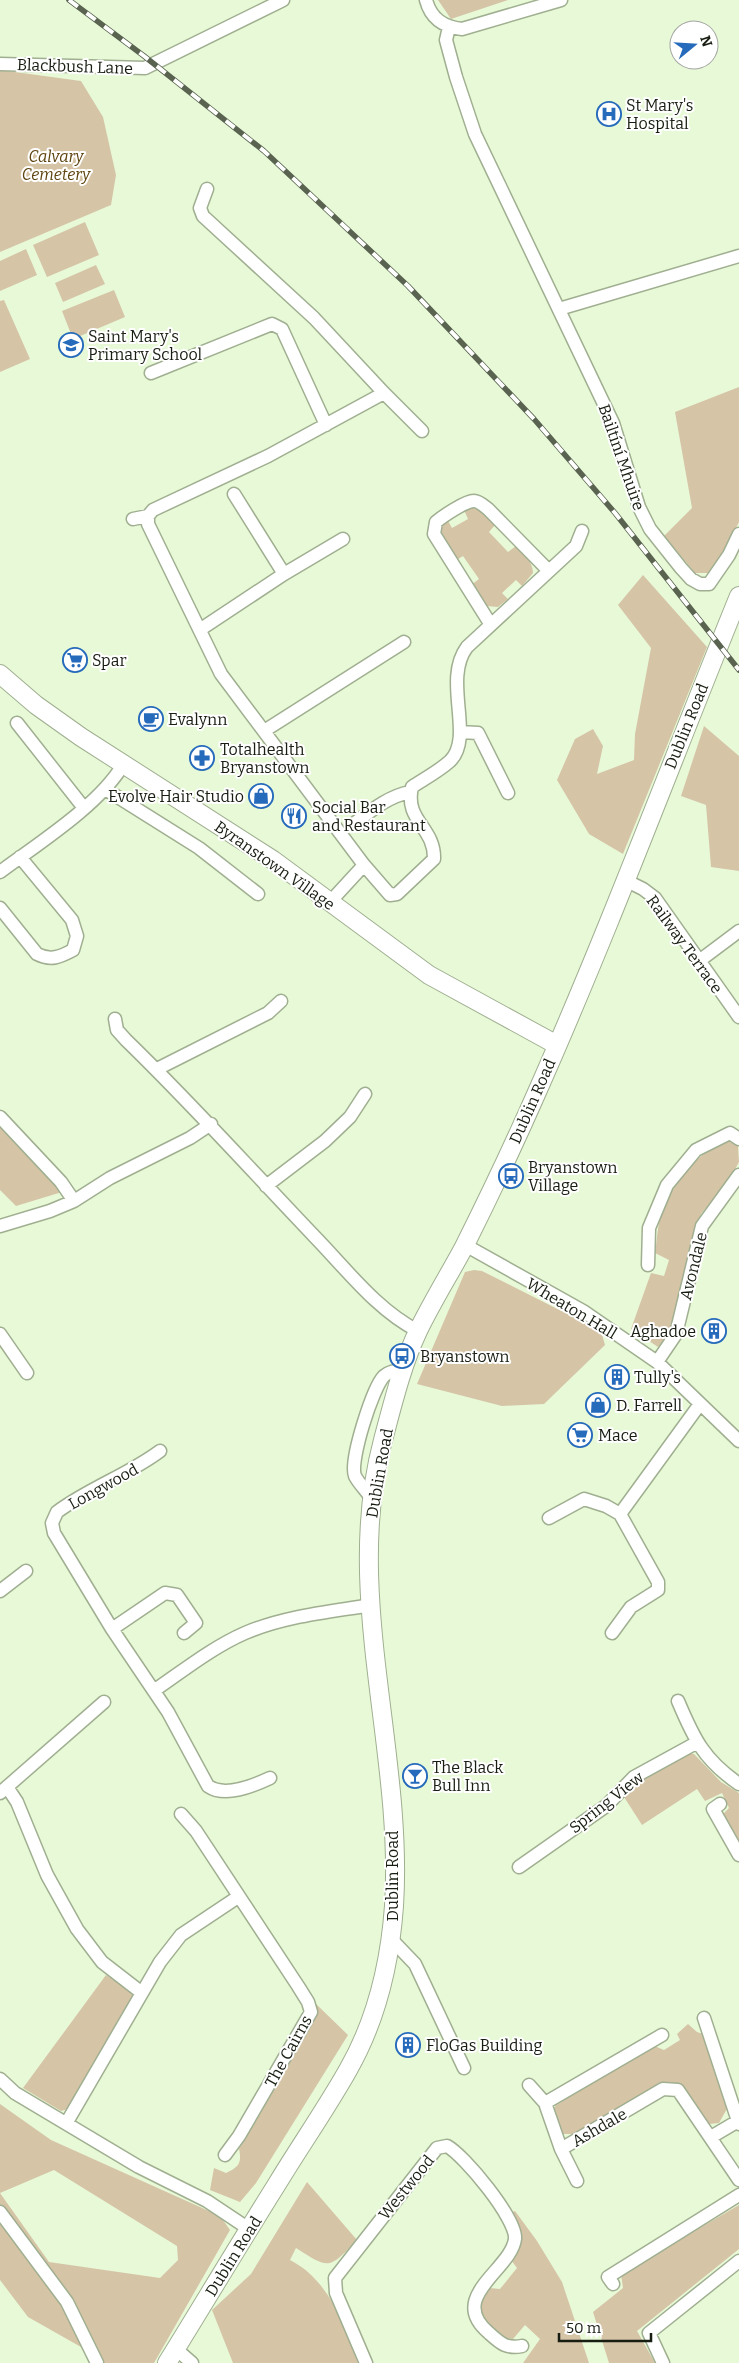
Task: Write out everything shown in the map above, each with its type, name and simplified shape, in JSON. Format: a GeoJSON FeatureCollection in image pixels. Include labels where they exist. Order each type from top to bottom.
{"type":"FeatureCollection","features":[{"type":"Feature","properties":{"kind":"main road","name":"Dublin Road"},"geometry":{"type":"LineString","coordinates":[[171,2356],[350,2066],[377,2003],[391,1939],[394,1901],[390,1790],[372,1605],[369,1552],[372,1498],[381,1446],[403,1370],[418,1331],[465,1245],[557,1045],[739,596]]}},
{"type":"Feature","properties":{"kind":"main road","name":"Byranstown Village"},"geometry":{"type":"LineString","coordinates":[[0,674],[36,705],[123,765],[273,860],[429,975],[557,1045]]}},
{"type":"Feature","properties":{"kind":"street","name":"Blackbush Lane"},"geometry":{"type":"LineString","coordinates":[[0,64],[145,68],[283,0]]}},
{"type":"Feature","properties":{"kind":"street"},"geometry":{"type":"LineString","coordinates":[[426,0],[434,16],[449,28],[477,26],[561,0]]}},
{"type":"Feature","properties":{"kind":"street","name":"Bailtíní Mhuire"},"geometry":{"type":"LineString","coordinates":[[449,28],[446,40],[475,134],[613,423],[638,507],[650,529],[692,579],[700,584],[709,584],[729,556],[739,534]]}},
{"type":"Feature","properties":{"kind":"street"},"geometry":{"type":"LineString","coordinates":[[207,189],[200,208],[203,216],[314,318],[384,394],[422,431]]}},
{"type":"Feature","properties":{"kind":"street"},"geometry":{"type":"LineString","coordinates":[[559,309],[739,256]]}},
{"type":"Feature","properties":{"kind":"street"},"geometry":{"type":"LineString","coordinates":[[151,374],[272,324],[282,328],[326,425]]}},
{"type":"Feature","properties":{"kind":"street"},"geometry":{"type":"LineString","coordinates":[[133,519],[148,516],[153,510],[268,456],[384,394]]}},
{"type":"Feature","properties":{"kind":"street"},"geometry":{"type":"LineString","coordinates":[[234,494],[284,574]]}},
{"type":"Feature","properties":{"kind":"street"},"geometry":{"type":"LineString","coordinates":[[491,625],[434,534],[436,522],[468,503],[479,503],[488,509],[549,572]]}},
{"type":"Feature","properties":{"kind":"street"},"geometry":{"type":"LineString","coordinates":[[148,516],[148,524],[201,629],[221,674],[364,865],[390,895],[397,894],[434,858],[434,848],[430,836],[414,815],[409,802],[410,792],[412,787],[450,761],[458,748],[460,732],[456,677],[459,658],[467,647],[576,546],[582,531]]}},
{"type":"Feature","properties":{"kind":"street"},"geometry":{"type":"LineString","coordinates":[[201,629],[284,574],[343,539]]}},
{"type":"Feature","properties":{"kind":"street"},"geometry":{"type":"LineString","coordinates":[[264,731],[404,642]]}},
{"type":"Feature","properties":{"kind":"street"},"geometry":{"type":"LineString","coordinates":[[17,723],[84,808]]}},
{"type":"Feature","properties":{"kind":"street"},"geometry":{"type":"LineString","coordinates":[[460,732],[478,733],[508,792]]}},
{"type":"Feature","properties":{"kind":"street"},"geometry":{"type":"LineString","coordinates":[[0,872],[106,789],[123,765]]}},
{"type":"Feature","properties":{"kind":"street"},"geometry":{"type":"LineString","coordinates":[[106,789],[199,848],[258,894]]}},
{"type":"Feature","properties":{"kind":"street"},"geometry":{"type":"LineString","coordinates":[[355,823],[382,803],[410,792]]}},
{"type":"Feature","properties":{"kind":"street"},"geometry":{"type":"LineString","coordinates":[[0,908],[37,954],[44,958],[56,958],[73,950],[77,936],[72,920],[20,857]]}},
{"type":"Feature","properties":{"kind":"street"},"geometry":{"type":"LineString","coordinates":[[330,902],[364,865]]}},
{"type":"Feature","properties":{"kind":"street","name":"Railway Terrace"},"geometry":{"type":"LineString","coordinates":[[625,880],[643,888],[655,898],[739,1017]]}},
{"type":"Feature","properties":{"kind":"street"},"geometry":{"type":"LineString","coordinates":[[699,961],[739,931]]}},
{"type":"Feature","properties":{"kind":"street"},"geometry":{"type":"LineString","coordinates":[[156,1070],[268,1013],[281,1001]]}},
{"type":"Feature","properties":{"kind":"street"},"geometry":{"type":"LineString","coordinates":[[115,1019],[117,1030],[211,1124],[266,1186],[394,1318],[418,1331]]}},
{"type":"Feature","properties":{"kind":"street"},"geometry":{"type":"LineString","coordinates":[[266,1186],[325,1141],[350,1116],[365,1094]]}},
{"type":"Feature","properties":{"kind":"street"},"geometry":{"type":"LineString","coordinates":[[0,1117],[61,1182],[74,1201]]}},
{"type":"Feature","properties":{"kind":"street"},"geometry":{"type":"LineString","coordinates":[[0,1226],[50,1211],[74,1201],[110,1178],[190,1138],[211,1124]]}},
{"type":"Feature","properties":{"kind":"street"},"geometry":{"type":"LineString","coordinates":[[648,1265],[649,1228],[667,1185],[696,1150],[730,1133],[739,1139]]}},
{"type":"Feature","properties":{"kind":"street","name":"Avondale"},"geometry":{"type":"LineString","coordinates":[[657,1362],[676,1334],[702,1226],[739,1175]]}},
{"type":"Feature","properties":{"kind":"street","name":"Wheaton Hall"},"geometry":{"type":"LineString","coordinates":[[465,1245],[583,1311],[657,1362],[739,1441]]}},
{"type":"Feature","properties":{"kind":"street"},"geometry":{"type":"LineString","coordinates":[[0,1334],[27,1373]]}},
{"type":"Feature","properties":{"kind":"street"},"geometry":{"type":"LineString","coordinates":[[620,1514],[700,1404]]}},
{"type":"Feature","properties":{"kind":"street","name":"Longwood"},"geometry":{"type":"LineString","coordinates":[[160,1451],[145,1462],[63,1508],[53,1517],[54,1533],[112,1628],[155,1690],[208,1786],[214,1790],[236,1790],[270,1778]]}},
{"type":"Feature","properties":{"kind":"street"},"geometry":{"type":"LineString","coordinates":[[549,1518],[584,1499],[606,1506],[620,1514],[658,1582],[658,1590],[631,1607],[612,1632]]}},
{"type":"Feature","properties":{"kind":"street"},"geometry":{"type":"LineString","coordinates":[[0,1591],[26,1571]]}},
{"type":"Feature","properties":{"kind":"street"},"geometry":{"type":"LineString","coordinates":[[112,1628],[165,1593],[177,1594],[196,1623],[184,1633]]}},
{"type":"Feature","properties":{"kind":"street"},"geometry":{"type":"LineString","coordinates":[[155,1690],[208,1654],[245,1633],[303,1615],[372,1605]]}},
{"type":"Feature","properties":{"kind":"street"},"geometry":{"type":"LineString","coordinates":[[678,1701],[696,1743],[721,1771],[739,1784]]}},
{"type":"Feature","properties":{"kind":"street"},"geometry":{"type":"LineString","coordinates":[[104,1702],[3,1790],[17,1802],[47,1875],[77,1929],[102,1962],[142,1992]]}},
{"type":"Feature","properties":{"kind":"street","name":"Spring View"},"geometry":{"type":"LineString","coordinates":[[518,1867],[606,1806],[634,1777],[696,1743]]}},
{"type":"Feature","properties":{"kind":"street"},"geometry":{"type":"LineString","coordinates":[[720,1804],[713,1810],[739,1855]]}},
{"type":"Feature","properties":{"kind":"street","name":"The Cairns"},"geometry":{"type":"LineString","coordinates":[[181,1814],[196,1831],[298,1986],[308,2002],[311,2012],[239,2136],[225,2155]]}},
{"type":"Feature","properties":{"kind":"street"},"geometry":{"type":"LineString","coordinates":[[67,2122],[99,2071],[160,1962],[182,1935],[238,1897]]}},
{"type":"Feature","properties":{"kind":"street"},"geometry":{"type":"LineString","coordinates":[[391,1939],[415,1964],[464,2068]]}},
{"type":"Feature","properties":{"kind":"street"},"geometry":{"type":"LineString","coordinates":[[704,2018],[738,2123],[711,2137]]}},
{"type":"Feature","properties":{"kind":"street"},"geometry":{"type":"LineString","coordinates":[[528,2085],[545,2103],[662,2035]]}},
{"type":"Feature","properties":{"kind":"street"},"geometry":{"type":"LineString","coordinates":[[0,2080],[15,2093],[67,2122],[139,2167],[207,2201],[249,2229]]}},
{"type":"Feature","properties":{"kind":"street","name":"Ashdale"},"geometry":{"type":"LineString","coordinates":[[545,2103],[561,2149],[663,2090],[678,2090],[739,2180]]}},
{"type":"Feature","properties":{"kind":"street","name":"Westwood"},"geometry":{"type":"LineString","coordinates":[[366,2363],[336,2293],[335,2278],[437,2148],[447,2146],[456,2151],[467,2162],[513,2228],[515,2239],[510,2249],[474,2300],[475,2311],[484,2329],[503,2345],[511,2348],[522,2346]]}},
{"type":"Feature","properties":{"kind":"street"},"geometry":{"type":"LineString","coordinates":[[561,2149],[578,2181]]}},
{"type":"Feature","properties":{"kind":"street"},"geometry":{"type":"LineString","coordinates":[[612,2284],[608,2277],[739,2195]]}},
{"type":"Feature","properties":{"kind":"street"},"geometry":{"type":"LineString","coordinates":[[0,2212],[67,2302],[97,2363]]}},
{"type":"Feature","properties":{"kind":"street"},"geometry":{"type":"LineString","coordinates":[[663,2363],[649,2333],[739,2261]]}},
{"type":"Feature","properties":{"kind":"street"},"geometry":{"type":"LineString","coordinates":[[171,2356],[192,2363]]}},
{"type":"Feature","properties":{"kind":"green space"},"geometry":{"type":"Polygon","coordinates":[[[438,0],[508,0],[451,19],[438,0]]]}},
{"type":"Feature","properties":{"kind":"green space","name":"Calvary Cemetery"},"geometry":{"type":"Polygon","coordinates":[[[0,70],[81,81],[103,117],[116,175],[111,205],[0,252],[0,70]]]}},
{"type":"Feature","properties":{"kind":"green space"},"geometry":{"type":"Polygon","coordinates":[[[85,222],[99,255],[47,277],[33,245],[85,222]]]}},
{"type":"Feature","properties":{"kind":"green space"},"geometry":{"type":"Polygon","coordinates":[[[26,249],[37,275],[0,291],[0,261],[26,249]]]}},
{"type":"Feature","properties":{"kind":"green space"},"geometry":{"type":"Polygon","coordinates":[[[96,265],[105,284],[63,302],[55,283],[96,265]]]}},
{"type":"Feature","properties":{"kind":"green space"},"geometry":{"type":"Polygon","coordinates":[[[114,290],[125,317],[73,339],[62,311],[114,290]]]}},
{"type":"Feature","properties":{"kind":"green space"},"geometry":{"type":"Polygon","coordinates":[[[4,300],[30,359],[0,372],[0,301],[4,300]]]}},
{"type":"Feature","properties":{"kind":"green space"},"geometry":{"type":"Polygon","coordinates":[[[739,387],[739,522],[719,562],[709,573],[695,573],[664,536],[692,508],[675,412],[739,387]]]}},
{"type":"Feature","properties":{"kind":"green space"},"geometry":{"type":"Polygon","coordinates":[[[470,508],[478,509],[487,516],[495,525],[489,532],[508,552],[516,546],[527,558],[533,569],[533,573],[522,586],[516,580],[502,593],[508,599],[498,607],[486,606],[471,585],[479,579],[463,556],[455,561],[439,536],[442,523],[447,519],[452,528],[468,519],[464,510],[470,508]]]}},
{"type":"Feature","properties":{"kind":"green space"},"geometry":{"type":"Polygon","coordinates":[[[643,575],[707,647],[623,854],[589,834],[557,780],[575,739],[593,729],[603,746],[597,774],[634,760],[635,734],[651,648],[618,605],[643,575]]]}},
{"type":"Feature","properties":{"kind":"green space"},"geometry":{"type":"Polygon","coordinates":[[[704,726],[739,756],[739,871],[711,867],[706,805],[681,796],[704,726]]]}},
{"type":"Feature","properties":{"kind":"green space"},"geometry":{"type":"Polygon","coordinates":[[[0,1126],[62,1192],[16,1206],[0,1190],[0,1126]]]}},
{"type":"Feature","properties":{"kind":"green space"},"geometry":{"type":"Polygon","coordinates":[[[728,1141],[738,1146],[739,1162],[731,1177],[701,1214],[671,1332],[658,1347],[631,1329],[651,1273],[664,1276],[669,1260],[655,1253],[659,1223],[664,1207],[685,1172],[705,1153],[728,1141]]]}},
{"type":"Feature","properties":{"kind":"green space"},"geometry":{"type":"Polygon","coordinates":[[[482,1271],[601,1331],[605,1345],[544,1404],[502,1406],[417,1384],[465,1272],[482,1271]]]}},
{"type":"Feature","properties":{"kind":"green space"},"geometry":{"type":"Polygon","coordinates":[[[683,1754],[694,1754],[721,1782],[739,1793],[739,1849],[722,1815],[729,1808],[722,1793],[705,1801],[697,1789],[642,1825],[624,1797],[634,1785],[683,1754]]]}},
{"type":"Feature","properties":{"kind":"green space"},"geometry":{"type":"Polygon","coordinates":[[[106,1975],[131,1991],[133,2000],[72,2108],[61,2111],[23,2088],[106,1975]]]}},
{"type":"Feature","properties":{"kind":"green space"},"geometry":{"type":"Polygon","coordinates":[[[314,2002],[348,2035],[256,2183],[240,2202],[210,2190],[214,2168],[226,2173],[234,2169],[240,2161],[239,2149],[316,2014],[314,2002]]]}},
{"type":"Feature","properties":{"kind":"green space"},"geometry":{"type":"Polygon","coordinates":[[[688,2024],[697,2032],[706,2035],[728,2107],[719,2123],[709,2124],[680,2086],[664,2082],[576,2134],[562,2134],[553,2115],[555,2106],[652,2045],[664,2050],[680,2040],[677,2034],[688,2024]]]}},
{"type":"Feature","properties":{"kind":"green space"},"geometry":{"type":"Polygon","coordinates":[[[0,2104],[51,2140],[220,2216],[230,2230],[154,2363],[92,2363],[81,2347],[28,2317],[0,2280],[0,2104]],[[54,2170],[0,2193],[49,2262],[160,2278],[178,2260],[177,2246],[54,2170]]]}},
{"type":"Feature","properties":{"kind":"green space"},"geometry":{"type":"Polygon","coordinates":[[[307,2182],[357,2240],[340,2257],[329,2263],[316,2260],[296,2248],[290,2260],[308,2272],[326,2293],[345,2327],[358,2363],[233,2363],[212,2310],[251,2274],[307,2182]]]}},
{"type":"Feature","properties":{"kind":"green space"},"geometry":{"type":"Polygon","coordinates":[[[739,2205],[739,2249],[637,2331],[655,2363],[609,2363],[593,2312],[623,2288],[621,2274],[739,2205]]]}},
{"type":"Feature","properties":{"kind":"green space"},"geometry":{"type":"Polygon","coordinates":[[[515,2211],[537,2241],[562,2282],[589,2363],[523,2363],[540,2339],[525,2325],[513,2339],[499,2335],[489,2327],[483,2316],[478,2302],[489,2288],[500,2289],[517,2268],[511,2260],[521,2236],[510,2213],[515,2211]]]}},
{"type":"Feature","properties":{"kind":"railway"},"geometry":{"type":"LineString","coordinates":[[69,0],[144,56],[264,151],[408,286],[534,419],[615,513],[739,670]]}},
{"type":"Feature","properties":{"kind":"place","name":"St Mary's Hospital"},"geometry":{"type":"Point","coordinates":[609,114]}},
{"type":"Feature","properties":{"kind":"place","name":"Saint Mary's Primary School"},"geometry":{"type":"Point","coordinates":[71,345]}},
{"type":"Feature","properties":{"kind":"place","name":"Spar"},"geometry":{"type":"Point","coordinates":[75,660]}},
{"type":"Feature","properties":{"kind":"place","name":"Evalynn"},"geometry":{"type":"Point","coordinates":[151,719]}},
{"type":"Feature","properties":{"kind":"place","name":"Totalhealth Bryanstown"},"geometry":{"type":"Point","coordinates":[202,758]}},
{"type":"Feature","properties":{"kind":"place","name":"Evolve Hair Studio"},"geometry":{"type":"Point","coordinates":[261,796]}},
{"type":"Feature","properties":{"kind":"place","name":"Social Bar and Restaurant"},"geometry":{"type":"Point","coordinates":[294,816]}},
{"type":"Feature","properties":{"kind":"place","name":"Bryanstown Village"},"geometry":{"type":"Point","coordinates":[511,1176]}},
{"type":"Feature","properties":{"kind":"place","name":"Aghadoe"},"geometry":{"type":"Point","coordinates":[714,1331]}},
{"type":"Feature","properties":{"kind":"place","name":"Bryanstown"},"geometry":{"type":"Point","coordinates":[402,1356]}},
{"type":"Feature","properties":{"kind":"place","name":"Tully's"},"geometry":{"type":"Point","coordinates":[617,1377]}},
{"type":"Feature","properties":{"kind":"place","name":"D. Farrell"},"geometry":{"type":"Point","coordinates":[598,1405]}},
{"type":"Feature","properties":{"kind":"place","name":"Mace"},"geometry":{"type":"Point","coordinates":[580,1435]}},
{"type":"Feature","properties":{"kind":"place","name":"The Black Bull Inn"},"geometry":{"type":"Point","coordinates":[415,1776]}},
{"type":"Feature","properties":{"kind":"place","name":"FloGas Building"},"geometry":{"type":"Point","coordinates":[408,2045]}}]}
